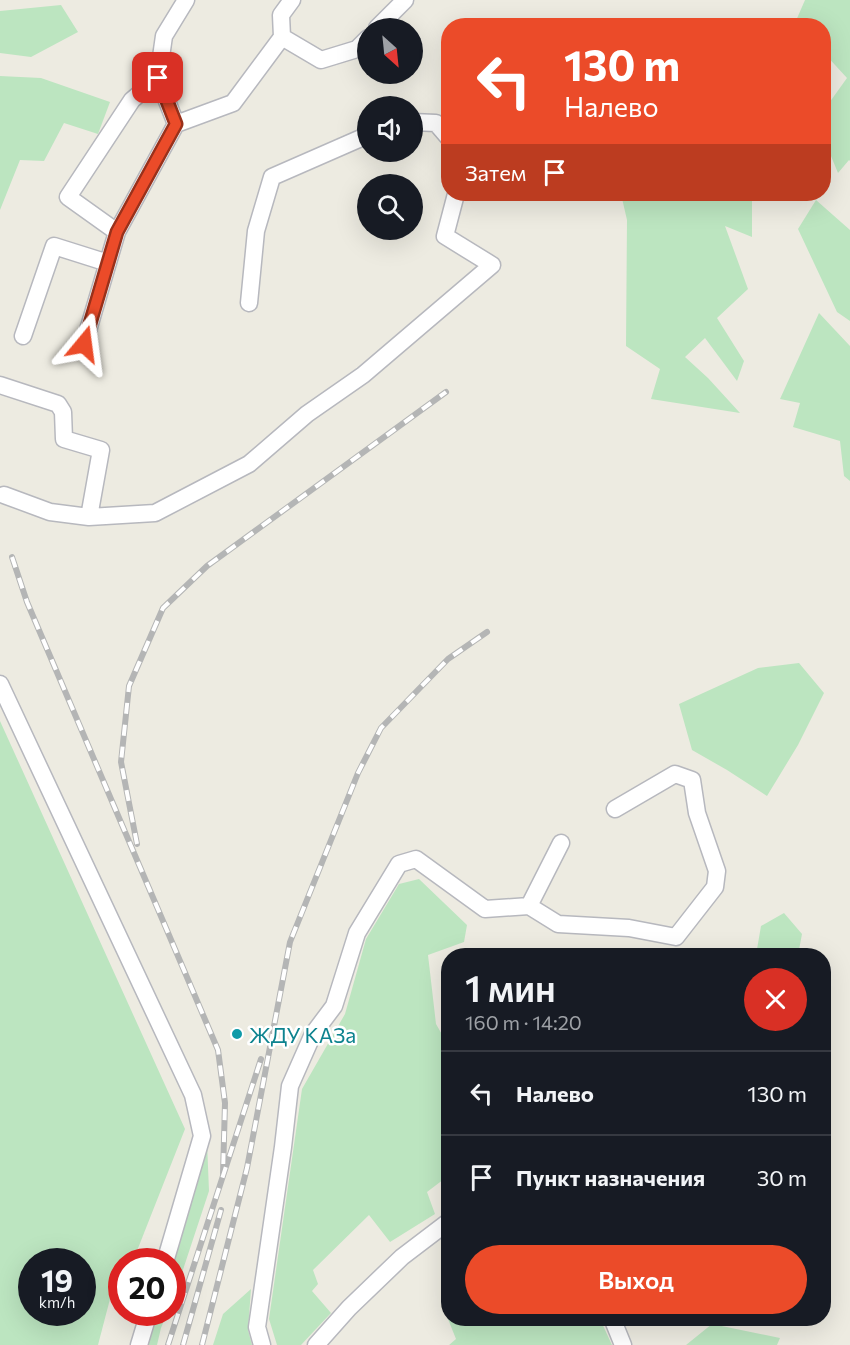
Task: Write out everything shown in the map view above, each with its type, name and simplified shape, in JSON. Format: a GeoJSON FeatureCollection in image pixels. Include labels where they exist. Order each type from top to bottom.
{"type":"FeatureCollection","features":[{"type":"Feature","properties":{"kind":"lane"},"geometry":{"type":"LineString","coordinates":[[176,124],[158,78],[164,36],[186,0]]}},
{"type":"Feature","properties":{"kind":"lane"},"geometry":{"type":"LineString","coordinates":[[84,344],[117,232],[176,124],[233,103],[282,37],[281,15],[292,0]]}},
{"type":"Feature","properties":{"kind":"lane"},"geometry":{"type":"LineString","coordinates":[[386,18],[405,0]]}},
{"type":"Feature","properties":{"kind":"lane"},"geometry":{"type":"LineString","coordinates":[[282,37],[321,60],[357,49]]}},
{"type":"Feature","properties":{"kind":"lane"},"geometry":{"type":"LineString","coordinates":[[117,232],[68,197],[132,100],[158,78]]}},
{"type":"Feature","properties":{"kind":"lane"},"geometry":{"type":"LineString","coordinates":[[423,122],[436,123],[441,129]]}},
{"type":"Feature","properties":{"kind":"lane"},"geometry":{"type":"LineString","coordinates":[[249,303],[256,231],[272,177],[357,140]]}},
{"type":"Feature","properties":{"kind":"lane"},"geometry":{"type":"LineString","coordinates":[[4,495],[50,512],[89,517],[155,513],[249,464],[307,414],[363,375],[492,265],[445,236],[454,201]]}},
{"type":"Feature","properties":{"kind":"lane"},"geometry":{"type":"LineString","coordinates":[[23,336],[54,246],[108,263]]}},
{"type":"Feature","properties":{"kind":"lane"},"geometry":{"type":"LineString","coordinates":[[0,385],[58,404],[63,412],[64,439],[101,450],[89,517]]}},
{"type":"Feature","properties":{"kind":"lane"},"geometry":{"type":"LineString","coordinates":[[0,684],[193,1095],[202,1136],[169,1248]]}},
{"type":"Feature","properties":{"kind":"lane"},"geometry":{"type":"LineString","coordinates":[[262,1345],[257,1327],[290,1086],[313,1034],[334,1006],[357,933],[399,864],[416,859],[485,909],[529,906],[558,924],[628,928],[676,937],[715,887],[717,871],[697,813],[692,780],[675,774],[615,808]]}},
{"type":"Feature","properties":{"kind":"lane"},"geometry":{"type":"LineString","coordinates":[[529,906],[561,843]]}},
{"type":"Feature","properties":{"kind":"lane"},"geometry":{"type":"LineString","coordinates":[[316,1345],[349,1308],[402,1257],[441,1227]]}},
{"type":"Feature","properties":{"kind":"lane"},"geometry":{"type":"LineString","coordinates":[[139,1345],[145,1326]]}},
{"type":"Feature","properties":{"kind":"lane"},"geometry":{"type":"LineString","coordinates":[[615,1326],[623,1345]]}},
{"type":"Feature","properties":{"kind":"green space"},"geometry":{"type":"Polygon","coordinates":[[[805,0],[850,0],[850,161],[838,173],[831,156],[831,100],[847,78],[831,61],[831,18],[797,18],[805,0]]]}},
{"type":"Feature","properties":{"kind":"green space"},"geometry":{"type":"Polygon","coordinates":[[[61,5],[78,32],[31,57],[0,53],[0,11],[61,5]]]}},
{"type":"Feature","properties":{"kind":"green space"},"geometry":{"type":"Polygon","coordinates":[[[0,76],[41,78],[110,102],[98,134],[64,123],[44,161],[20,160],[0,210],[0,76]]]}},
{"type":"Feature","properties":{"kind":"green space"},"geometry":{"type":"Polygon","coordinates":[[[623,201],[752,201],[752,237],[725,226],[748,289],[717,318],[744,361],[737,381],[705,338],[685,357],[740,413],[651,399],[660,369],[626,346],[627,220],[623,201]]]}},
{"type":"Feature","properties":{"kind":"green space"},"geometry":{"type":"Polygon","coordinates":[[[817,201],[850,230],[850,321],[837,312],[798,229],[817,201]]]}},
{"type":"Feature","properties":{"kind":"green space"},"geometry":{"type":"Polygon","coordinates":[[[819,313],[850,346],[850,481],[844,476],[840,441],[793,427],[800,403],[780,399],[819,313]]]}},
{"type":"Feature","properties":{"kind":"green space"},"geometry":{"type":"Polygon","coordinates":[[[799,663],[824,693],[798,745],[767,796],[692,750],[679,704],[758,668],[799,663]]]}},
{"type":"Feature","properties":{"kind":"green space"},"geometry":{"type":"Polygon","coordinates":[[[0,721],[185,1129],[138,1248],[108,1248],[108,1307],[98,1345],[0,1345],[0,721]]]}},
{"type":"Feature","properties":{"kind":"green space"},"geometry":{"type":"Polygon","coordinates":[[[419,879],[467,925],[464,942],[441,948],[441,950],[428,955],[436,1024],[441,1033],[441,1181],[427,1192],[435,1214],[390,1242],[369,1215],[313,1270],[318,1284],[312,1291],[331,1313],[301,1345],[277,1345],[269,1319],[302,1089],[345,1014],[366,939],[399,884],[419,879]]]}},
{"type":"Feature","properties":{"kind":"green space"},"geometry":{"type":"Polygon","coordinates":[[[784,913],[802,934],[799,948],[757,948],[761,926],[784,913]]]}},
{"type":"Feature","properties":{"kind":"green space"},"geometry":{"type":"Polygon","coordinates":[[[207,1142],[209,1191],[186,1261],[186,1248],[176,1248],[207,1142]]]}},
{"type":"Feature","properties":{"kind":"green space"},"geometry":{"type":"Polygon","coordinates":[[[251,1289],[248,1330],[252,1345],[213,1345],[223,1314],[251,1289]]]}},
{"type":"Feature","properties":{"kind":"green space"},"geometry":{"type":"Polygon","coordinates":[[[153,1326],[162,1326],[157,1345],[147,1345],[153,1326]]]}},
{"type":"Feature","properties":{"kind":"green space"},"geometry":{"type":"Polygon","coordinates":[[[451,1326],[603,1326],[612,1345],[449,1345],[456,1339],[451,1326]]]}},
{"type":"Feature","properties":{"kind":"green space"},"geometry":{"type":"Polygon","coordinates":[[[710,1326],[722,1326],[780,1338],[777,1345],[686,1345],[710,1326]]]}},
{"type":"Feature","properties":{"kind":"railway"},"geometry":{"type":"LineString","coordinates":[[137,844],[121,762],[129,686],[163,608],[207,566],[446,392]]}},
{"type":"Feature","properties":{"kind":"railway"},"geometry":{"type":"LineString","coordinates":[[12,557],[27,602],[218,1050],[225,1103],[223,1174]]}},
{"type":"Feature","properties":{"kind":"railway"},"geometry":{"type":"LineString","coordinates":[[202,1345],[247,1168],[290,942],[358,773],[381,728],[448,659],[487,632]]}},
{"type":"Feature","properties":{"kind":"railway"},"geometry":{"type":"LineString","coordinates":[[168,1345],[261,1059]]}},
{"type":"Feature","properties":{"kind":"railway"},"geometry":{"type":"LineString","coordinates":[[183,1345],[221,1210]]}},
{"type":"Feature","properties":{"kind":"place","name":"ЖДУ КАЗа"},"geometry":{"type":"Point","coordinates":[237,1034]}},
{"type":"Feature","properties":{"kind":"route"},"geometry":{"type":"LineString","coordinates":[[84,344],[117,232],[176,124],[158,78]]}}]}
